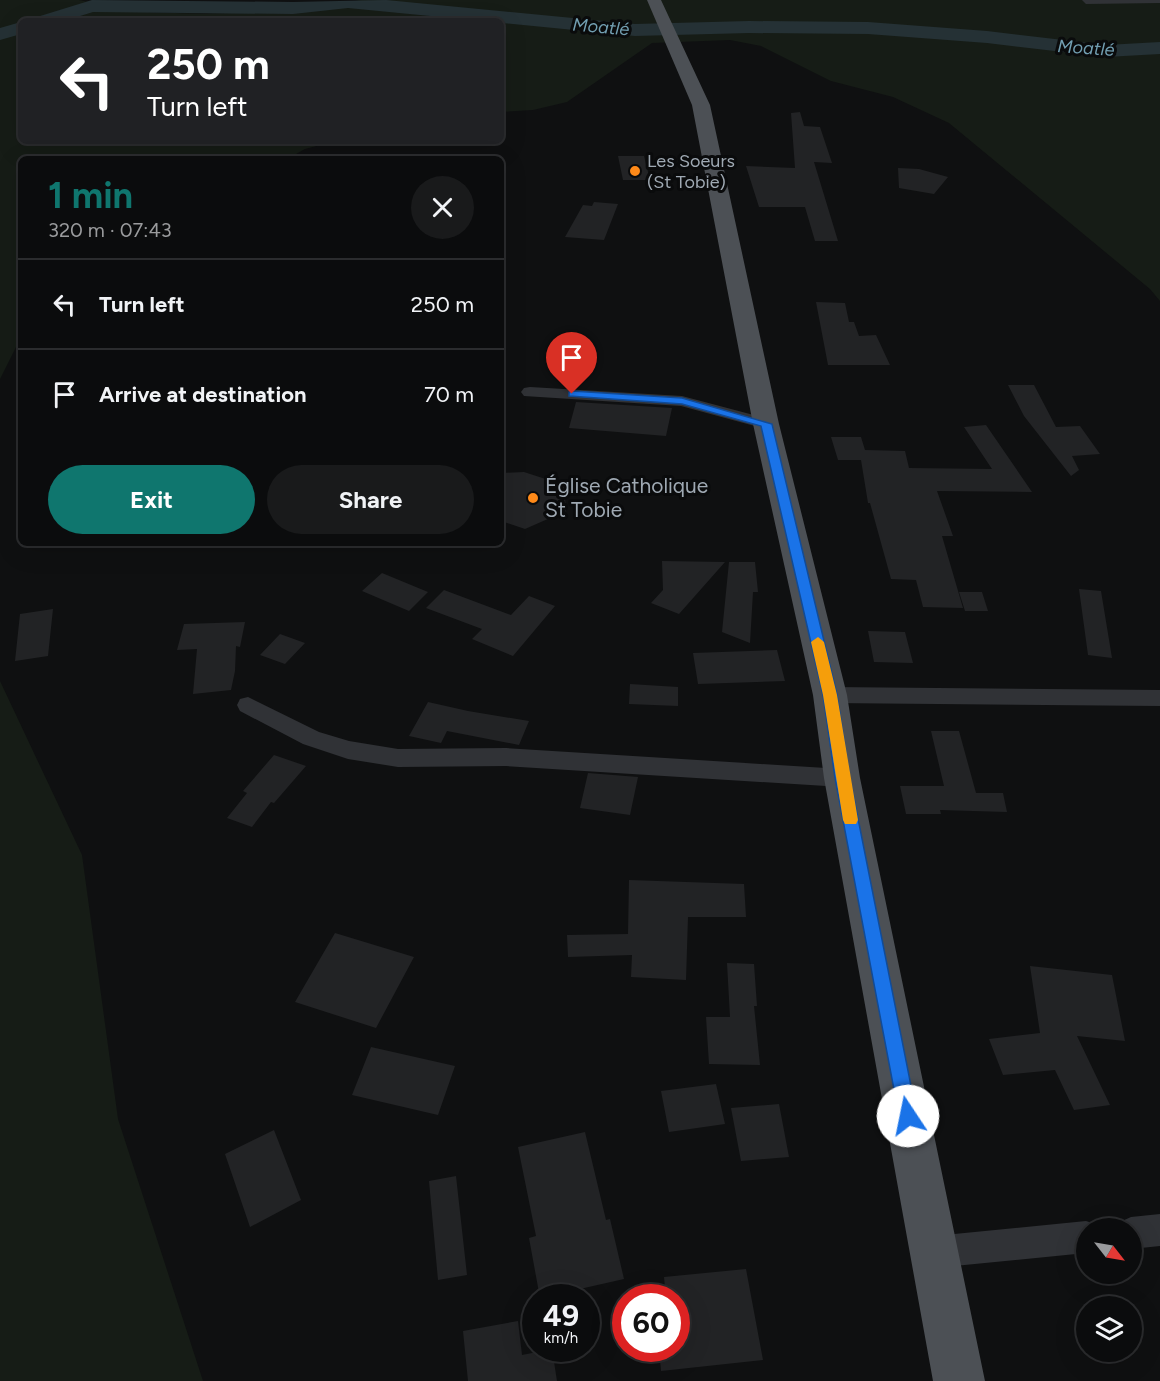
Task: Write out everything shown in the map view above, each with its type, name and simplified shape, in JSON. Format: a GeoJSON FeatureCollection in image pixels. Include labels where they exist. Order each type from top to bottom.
{"type":"FeatureCollection","features":[{"type":"Feature","properties":{"kind":"main road"},"geometry":{"type":"LineString","coordinates":[[654,0],[700,105],[766,424],[830,695],[842,778],[958,1381]]}},
{"type":"Feature","properties":{"kind":"street"},"geometry":{"type":"LineString","coordinates":[[1086,1],[1160,0]]}},
{"type":"Feature","properties":{"kind":"street"},"geometry":{"type":"LineString","coordinates":[[530,392],[682,401],[766,424]]}},
{"type":"Feature","properties":{"kind":"street"},"geometry":{"type":"LineString","coordinates":[[830,695],[1160,698]]}},
{"type":"Feature","properties":{"kind":"street"},"geometry":{"type":"LineString","coordinates":[[248,705],[311,738],[348,750],[398,758],[506,757],[842,778]]}},
{"type":"Feature","properties":{"kind":"street"},"geometry":{"type":"LineString","coordinates":[[1142,1232],[1160,1230]]}},
{"type":"Feature","properties":{"kind":"street"},"geometry":{"type":"LineString","coordinates":[[934,1252],[1076,1238]]}},
{"type":"Feature","properties":{"kind":"shaded area"},"geometry":{"type":"Polygon","coordinates":[[[0,0],[79,0],[89,2],[91,5],[128,11],[216,13],[274,11],[361,0],[1160,0],[1160,301],[1150,289],[949,123],[893,97],[831,81],[761,46],[730,40],[652,43],[567,102],[533,110],[504,112],[504,18],[18,18],[18,144],[324,144],[305,149],[292,156],[18,156],[18,343],[0,379],[0,0]]]}},
{"type":"Feature","properties":{"kind":"shaded area"},"geometry":{"type":"Polygon","coordinates":[[[0,681],[82,855],[118,1119],[203,1381],[0,1381],[0,681]]]}},
{"type":"Feature","properties":{"kind":"building"},"geometry":{"type":"Polygon","coordinates":[[[800,112],[804,126],[820,127],[832,163],[814,162],[838,241],[815,241],[805,207],[759,207],[746,166],[795,168],[791,113],[800,112]]]}},
{"type":"Feature","properties":{"kind":"building"},"geometry":{"type":"Polygon","coordinates":[[[618,156],[644,156],[650,180],[623,180],[618,156]]]}},
{"type":"Feature","properties":{"kind":"building"},"geometry":{"type":"Polygon","coordinates":[[[898,168],[919,169],[948,177],[934,194],[899,188],[898,168]]]}},
{"type":"Feature","properties":{"kind":"building"},"geometry":{"type":"Polygon","coordinates":[[[594,202],[618,204],[604,240],[565,237],[583,205],[592,206],[594,202]]]}},
{"type":"Feature","properties":{"kind":"building"},"geometry":{"type":"Polygon","coordinates":[[[816,302],[845,303],[849,322],[854,322],[859,336],[876,335],[890,365],[828,365],[816,302]]]}},
{"type":"Feature","properties":{"kind":"building"},"geometry":{"type":"Polygon","coordinates":[[[1008,385],[1034,385],[1056,427],[1080,426],[1100,454],[1072,456],[1079,470],[1071,476],[1024,416],[1008,385]]]}},
{"type":"Feature","properties":{"kind":"building"},"geometry":{"type":"Polygon","coordinates":[[[576,402],[672,408],[666,436],[569,428],[576,402]]]}},
{"type":"Feature","properties":{"kind":"building"},"geometry":{"type":"Polygon","coordinates":[[[986,425],[1032,492],[937,491],[953,536],[942,536],[963,608],[923,607],[916,580],[891,579],[870,503],[868,503],[861,460],[838,460],[831,437],[861,437],[865,450],[905,451],[909,468],[992,469],[964,427],[986,425]]]}},
{"type":"Feature","properties":{"kind":"building","name":"Église Catholique St Tobie"},"geometry":{"type":"Polygon","coordinates":[[[524,472],[564,485],[566,511],[525,529],[504,522],[504,473],[524,472]]]}},
{"type":"Feature","properties":{"kind":"building"},"geometry":{"type":"Polygon","coordinates":[[[662,561],[725,562],[679,614],[651,603],[663,590],[662,561]]]}},
{"type":"Feature","properties":{"kind":"building"},"geometry":{"type":"Polygon","coordinates":[[[729,562],[755,562],[758,592],[753,592],[750,643],[722,632],[729,562]]]}},
{"type":"Feature","properties":{"kind":"building"},"geometry":{"type":"Polygon","coordinates":[[[382,573],[428,592],[409,611],[362,591],[382,573]]]}},
{"type":"Feature","properties":{"kind":"building"},"geometry":{"type":"Polygon","coordinates":[[[1079,589],[1101,591],[1112,658],[1088,655],[1079,589]]]}},
{"type":"Feature","properties":{"kind":"building"},"geometry":{"type":"Polygon","coordinates":[[[444,590],[511,615],[529,596],[555,606],[513,656],[472,639],[482,629],[426,608],[444,590]]]}},
{"type":"Feature","properties":{"kind":"building"},"geometry":{"type":"Polygon","coordinates":[[[959,592],[982,592],[988,611],[965,611],[959,592]]]}},
{"type":"Feature","properties":{"kind":"building"},"geometry":{"type":"Polygon","coordinates":[[[53,609],[48,656],[15,661],[20,614],[53,609]]]}},
{"type":"Feature","properties":{"kind":"building"},"geometry":{"type":"Polygon","coordinates":[[[245,622],[240,647],[236,646],[235,671],[231,690],[193,694],[197,649],[177,650],[184,624],[245,622]]]}},
{"type":"Feature","properties":{"kind":"building"},"geometry":{"type":"Polygon","coordinates":[[[868,631],[905,632],[913,663],[874,662],[868,631]]]}},
{"type":"Feature","properties":{"kind":"building"},"geometry":{"type":"Polygon","coordinates":[[[280,634],[305,643],[285,664],[260,655],[280,634]]]}},
{"type":"Feature","properties":{"kind":"building"},"geometry":{"type":"Polygon","coordinates":[[[777,650],[785,681],[698,684],[693,653],[777,650]]]}},
{"type":"Feature","properties":{"kind":"building"},"geometry":{"type":"Polygon","coordinates":[[[630,684],[678,687],[678,706],[629,704],[630,684]]]}},
{"type":"Feature","properties":{"kind":"building"},"geometry":{"type":"Polygon","coordinates":[[[428,702],[529,721],[519,745],[447,731],[441,743],[409,736],[428,702]]]}},
{"type":"Feature","properties":{"kind":"building"},"geometry":{"type":"Polygon","coordinates":[[[931,731],[959,731],[976,793],[1003,793],[1007,812],[940,810],[941,814],[906,814],[900,786],[944,786],[931,731]]]}},
{"type":"Feature","properties":{"kind":"building"},"geometry":{"type":"Polygon","coordinates":[[[274,755],[306,766],[274,803],[271,802],[252,827],[227,818],[247,793],[243,791],[274,755]]]}},
{"type":"Feature","properties":{"kind":"building"},"geometry":{"type":"Polygon","coordinates":[[[588,773],[638,777],[630,815],[580,808],[588,773]]]}},
{"type":"Feature","properties":{"kind":"building"},"geometry":{"type":"Polygon","coordinates":[[[629,880],[744,884],[746,917],[688,917],[686,980],[631,977],[632,955],[568,957],[567,935],[628,934],[629,880]]]}},
{"type":"Feature","properties":{"kind":"building"},"geometry":{"type":"Polygon","coordinates":[[[335,933],[414,957],[376,1028],[295,1002],[335,933]]]}},
{"type":"Feature","properties":{"kind":"building"},"geometry":{"type":"Polygon","coordinates":[[[727,963],[754,964],[757,1006],[754,1006],[760,1065],[709,1064],[706,1017],[730,1017],[727,963]]]}},
{"type":"Feature","properties":{"kind":"building"},"geometry":{"type":"Polygon","coordinates":[[[1030,966],[1112,975],[1125,1041],[1077,1036],[1110,1105],[1074,1110],[1055,1070],[1003,1075],[989,1039],[1040,1033],[1030,966]]]}},
{"type":"Feature","properties":{"kind":"building"},"geometry":{"type":"Polygon","coordinates":[[[371,1047],[455,1066],[438,1115],[352,1095],[371,1047]]]}},
{"type":"Feature","properties":{"kind":"building"},"geometry":{"type":"Polygon","coordinates":[[[716,1084],[725,1124],[669,1132],[661,1091],[716,1084]]]}},
{"type":"Feature","properties":{"kind":"building"},"geometry":{"type":"Polygon","coordinates":[[[779,1104],[789,1157],[741,1161],[731,1108],[779,1104]]]}},
{"type":"Feature","properties":{"kind":"building"},"geometry":{"type":"Polygon","coordinates":[[[274,1130],[301,1200],[250,1227],[225,1154],[274,1130]]]}},
{"type":"Feature","properties":{"kind":"building"},"geometry":{"type":"Polygon","coordinates":[[[585,1132],[606,1220],[610,1219],[624,1279],[600,1284],[537,1284],[529,1238],[536,1236],[518,1147],[585,1132]]]}},
{"type":"Feature","properties":{"kind":"building"},"geometry":{"type":"Polygon","coordinates":[[[456,1176],[467,1275],[438,1280],[429,1181],[456,1176]]]}},
{"type":"Feature","properties":{"kind":"building"},"geometry":{"type":"Polygon","coordinates":[[[746,1269],[763,1360],[661,1371],[660,1362],[690,1362],[690,1284],[665,1284],[664,1277],[746,1269]]]}},
{"type":"Feature","properties":{"kind":"building"},"geometry":{"type":"Polygon","coordinates":[[[518,1321],[522,1362],[554,1362],[557,1381],[468,1381],[463,1331],[518,1321]]]}},
{"type":"Feature","properties":{"kind":"waterway","name":"Moatlé"},"geometry":{"type":"LineString","coordinates":[[54,18],[92,6],[293,8],[348,2],[635,30],[749,27],[868,28],[987,37],[1106,51],[1160,48]]}},
{"type":"Feature","properties":{"kind":"waterway","name":"Moatlé"},"geometry":{"type":"LineString","coordinates":[[0,34],[18,29]]}},
{"type":"Feature","properties":{"kind":"slow traffic"},"geometry":{"type":"LineString","coordinates":[[818,642],[830,695],[850,820]]}},
{"type":"Feature","properties":{"kind":"place","name":"Les Soeurs (St Tobie)"},"geometry":{"type":"Point","coordinates":[635,171]}},
{"type":"Feature","properties":{"kind":"place","name":"Église Catholique St Tobie"},"geometry":{"type":"Point","coordinates":[533,498]}},
{"type":"Feature","properties":{"kind":"route"},"geometry":{"type":"LineString","coordinates":[[572,394],[682,401],[766,424],[830,695],[842,778],[908,1116]]}}]}
